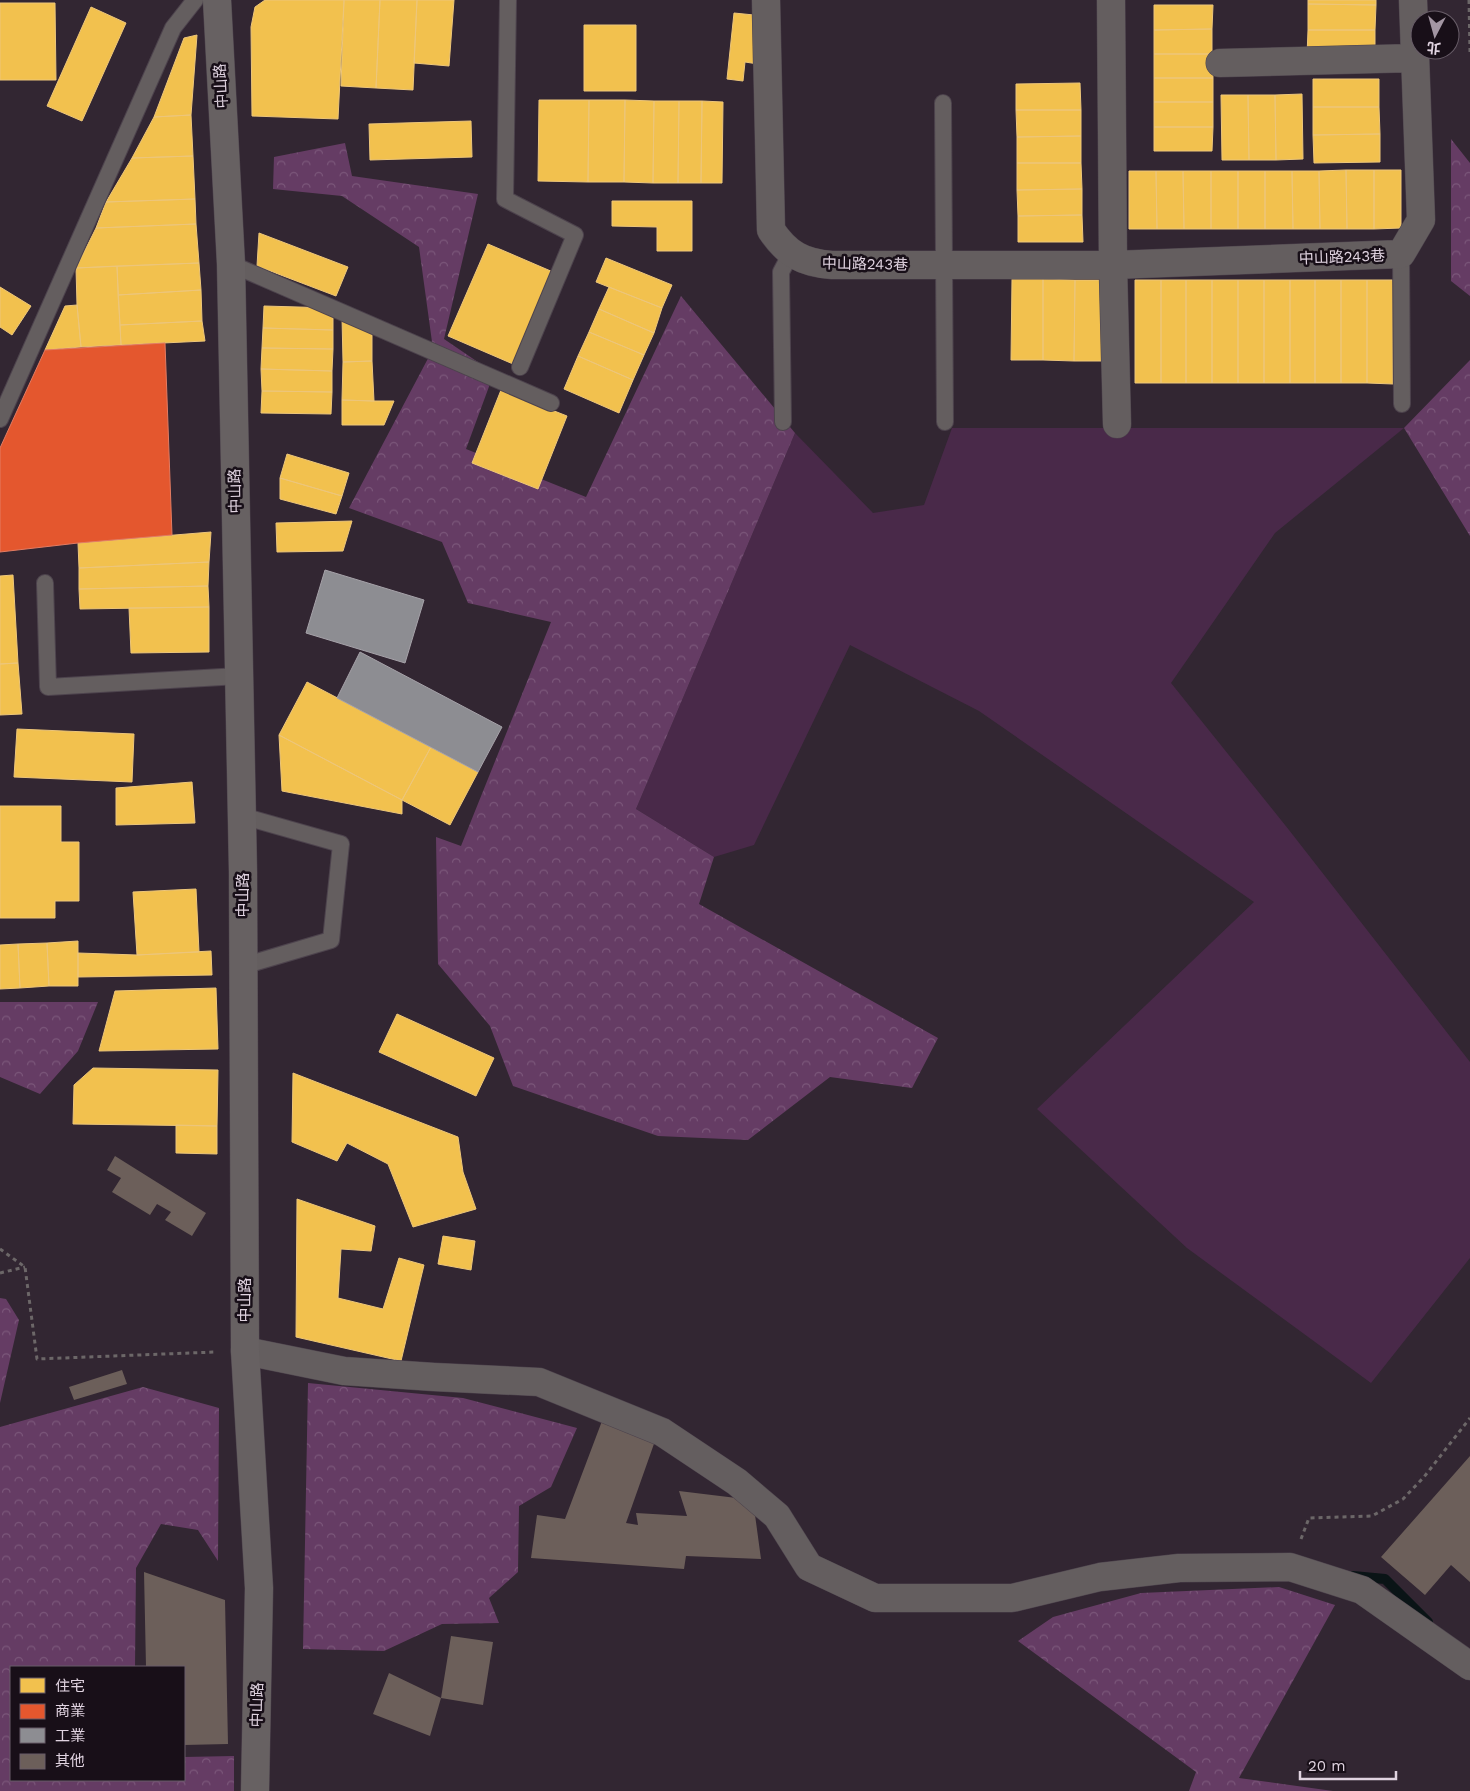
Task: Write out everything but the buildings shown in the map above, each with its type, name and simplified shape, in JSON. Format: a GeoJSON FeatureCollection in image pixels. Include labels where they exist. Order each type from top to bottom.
{"type":"FeatureCollection","features":[{"type":"Feature","properties":{"kind":"main road","name":"中山路"},"geometry":{"type":"LineString","coordinates":[[217,0],[231,264],[242,816],[245,1351],[259,1588],[255,1791]]}},
{"type":"Feature","properties":{"kind":"street","name":"中山路243巷"},"geometry":{"type":"LineString","coordinates":[[766,0],[771,230],[780,243],[791,253],[804,260],[818,264],[1112,265],[1401,254],[1421,220],[1415,60]]}},
{"type":"Feature","properties":{"kind":"street"},"geometry":{"type":"LineString","coordinates":[[1111,0],[1112,265],[1117,424]]}},
{"type":"Feature","properties":{"kind":"street"},"geometry":{"type":"LineString","coordinates":[[1220,63],[1410,58]]}},
{"type":"Feature","properties":{"kind":"street"},"geometry":{"type":"LineString","coordinates":[[245,1351],[344,1371],[434,1378],[539,1382],[662,1432],[737,1482],[777,1516],[809,1567],[875,1598],[1012,1598],[1110,1575],[1179,1568],[1290,1567],[1362,1590],[1470,1666]]}},
{"type":"Feature","properties":{"kind":"lane"},"geometry":{"type":"LineString","coordinates":[[0,419],[173,28],[195,0]]}},
{"type":"Feature","properties":{"kind":"lane"},"geometry":{"type":"LineString","coordinates":[[508,0],[505,198],[575,235],[520,367]]}},
{"type":"Feature","properties":{"kind":"lane"},"geometry":{"type":"LineString","coordinates":[[944,103],[945,422]]}},
{"type":"Feature","properties":{"kind":"lane"},"geometry":{"type":"LineString","coordinates":[[783,422],[781,272],[791,253]]}},
{"type":"Feature","properties":{"kind":"lane"},"geometry":{"type":"LineString","coordinates":[[1401,254],[1402,404]]}},
{"type":"Feature","properties":{"kind":"lane"},"geometry":{"type":"LineString","coordinates":[[231,264],[551,403]]}},
{"type":"Feature","properties":{"kind":"lane"},"geometry":{"type":"LineString","coordinates":[[45,584],[48,687],[239,676]]}},
{"type":"Feature","properties":{"kind":"lane"},"geometry":{"type":"LineString","coordinates":[[242,816],[341,844],[331,940],[243,966]]}},
{"type":"Feature","properties":{"kind":"path"},"geometry":{"type":"LineString","coordinates":[[1469,0],[1470,52]]}},
{"type":"Feature","properties":{"kind":"path"},"geometry":{"type":"LineString","coordinates":[[0,1249],[25,1267],[37,1359],[245,1351]]}},
{"type":"Feature","properties":{"kind":"path"},"geometry":{"type":"LineString","coordinates":[[0,1273],[25,1267]]}},
{"type":"Feature","properties":{"kind":"path"},"geometry":{"type":"LineString","coordinates":[[1290,1567],[1309,1518],[1372,1516],[1403,1499],[1424,1477],[1470,1418]]}},
{"type":"Feature","properties":{"kind":"shaded area"},"geometry":{"type":"Polygon","coordinates":[[[952,428],[1404,428],[1275,533],[1171,683],[1289,830],[1470,1062],[1470,1258],[1371,1383],[1187,1248],[1037,1109],[1254,902],[979,711],[850,645],[754,845],[714,857],[636,809],[795,433],[873,513],[924,505],[952,428]]]}},
{"type":"Feature","properties":{"kind":"green space"},"geometry":{"type":"Polygon","coordinates":[[[1451,139],[1470,163],[1470,296],[1451,281],[1451,139]]]}},
{"type":"Feature","properties":{"kind":"green space"},"geometry":{"type":"Polygon","coordinates":[[[345,143],[352,176],[478,194],[444,339],[494,373],[466,449],[586,497],[681,296],[795,433],[636,809],[714,857],[699,904],[938,1038],[912,1088],[830,1077],[748,1140],[658,1136],[513,1086],[490,1026],[438,964],[436,837],[461,846],[551,622],[468,603],[442,542],[349,508],[433,349],[419,247],[342,196],[273,189],[274,157],[345,143]]]}},
{"type":"Feature","properties":{"kind":"green space"},"geometry":{"type":"Polygon","coordinates":[[[1470,360],[1470,536],[1404,428],[1470,360]]]}},
{"type":"Feature","properties":{"kind":"green space"},"geometry":{"type":"Polygon","coordinates":[[[0,1002],[98,1002],[78,1051],[40,1094],[0,1077],[0,1002]]]}},
{"type":"Feature","properties":{"kind":"green space"},"geometry":{"type":"Polygon","coordinates":[[[0,1298],[6,1299],[19,1320],[0,1403],[0,1298]]]}},
{"type":"Feature","properties":{"kind":"green space"},"geometry":{"type":"Polygon","coordinates":[[[308,1383],[463,1398],[577,1428],[551,1487],[519,1506],[518,1572],[489,1598],[499,1623],[442,1624],[384,1651],[303,1649],[308,1383]]]}},
{"type":"Feature","properties":{"kind":"green space"},"geometry":{"type":"Polygon","coordinates":[[[143,1387],[219,1408],[218,1561],[198,1530],[161,1524],[136,1568],[135,1666],[10,1666],[10,1781],[185,1781],[185,1757],[234,1756],[234,1791],[0,1791],[0,1427],[143,1387]]]}},
{"type":"Feature","properties":{"kind":"green space"},"geometry":{"type":"Polygon","coordinates":[[[1279,1587],[1335,1605],[1239,1778],[1333,1791],[1189,1791],[1196,1772],[1018,1641],[1053,1617],[1141,1593],[1279,1587]]]}},
{"type":"Feature","properties":{"kind":"waterway"},"geometry":{"type":"LineString","coordinates":[[1353,1576],[1385,1579],[1428,1622]]}}]}
